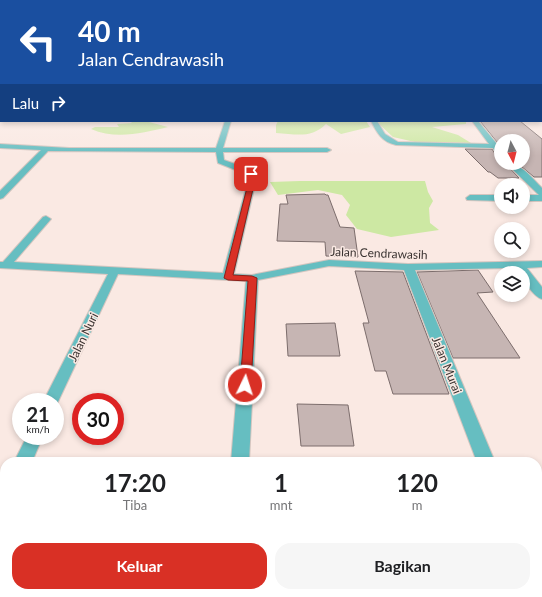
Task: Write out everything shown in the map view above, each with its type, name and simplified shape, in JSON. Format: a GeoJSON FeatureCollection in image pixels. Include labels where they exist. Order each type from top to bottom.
{"type":"FeatureCollection","features":[{"type":"Feature","properties":{"kind":"street"},"geometry":{"type":"LineString","coordinates":[[228,122],[219,150],[221,161],[246,171],[253,176],[228,278]]}},
{"type":"Feature","properties":{"kind":"street"},"geometry":{"type":"LineString","coordinates":[[374,122],[381,136],[389,142],[398,144],[494,146]]}},
{"type":"Feature","properties":{"kind":"street"},"geometry":{"type":"LineString","coordinates":[[476,122],[494,146]]}},
{"type":"Feature","properties":{"kind":"street"},"geometry":{"type":"LineString","coordinates":[[0,146],[46,149],[327,150]]}},
{"type":"Feature","properties":{"kind":"street"},"geometry":{"type":"LineString","coordinates":[[0,196],[46,149]]}},
{"type":"Feature","properties":{"kind":"street"},"geometry":{"type":"LineString","coordinates":[[519,170],[530,179],[542,193]]}},
{"type":"Feature","properties":{"kind":"street"},"geometry":{"type":"LineString","coordinates":[[470,198],[494,198]]}},
{"type":"Feature","properties":{"kind":"street"},"geometry":{"type":"LineString","coordinates":[[530,198],[542,198]]}},
{"type":"Feature","properties":{"kind":"street"},"geometry":{"type":"LineString","coordinates":[[3,265],[46,218]]}},
{"type":"Feature","properties":{"kind":"street","name":"Jalan Cendrawasih"},"geometry":{"type":"LineString","coordinates":[[3,265],[228,278],[252,278],[329,263],[408,267],[542,264]]}},
{"type":"Feature","properties":{"kind":"street"},"geometry":{"type":"LineString","coordinates":[[519,265],[542,295]]}},
{"type":"Feature","properties":{"kind":"street","name":"Jalan Murai"},"geometry":{"type":"LineString","coordinates":[[408,267],[484,457]]}},
{"type":"Feature","properties":{"kind":"street","name":"Jalan Nuri"},"geometry":{"type":"LineString","coordinates":[[55,393],[114,272]]}},
{"type":"Feature","properties":{"kind":"street"},"geometry":{"type":"LineString","coordinates":[[240,457],[252,278]]}},
{"type":"Feature","properties":{"kind":"street"},"geometry":{"type":"LineString","coordinates":[[25,457],[31,445]]}},
{"type":"Feature","properties":{"kind":"green space"},"geometry":{"type":"Polygon","coordinates":[[[131,122],[149,122],[168,127],[120,135],[91,129],[95,127],[119,127],[117,124],[132,123],[131,122]]]}},
{"type":"Feature","properties":{"kind":"green space"},"geometry":{"type":"Polygon","coordinates":[[[278,122],[367,122],[370,127],[341,134],[326,124],[315,132],[309,134],[290,134],[276,133],[278,122]]]}},
{"type":"Feature","properties":{"kind":"green space"},"geometry":{"type":"Polygon","coordinates":[[[466,122],[466,124],[432,127],[458,135],[471,143],[415,142],[393,137],[378,123],[466,122]]]}},
{"type":"Feature","properties":{"kind":"green space"},"geometry":{"type":"Polygon","coordinates":[[[425,181],[428,192],[433,201],[429,208],[430,223],[439,230],[391,237],[357,229],[346,215],[350,205],[342,195],[318,190],[278,195],[270,182],[425,181]]]}},
{"type":"Feature","properties":{"kind":"building"},"geometry":{"type":"Polygon","coordinates":[[[481,122],[521,122],[542,139],[542,177],[534,177],[526,170],[530,170],[530,134],[494,134],[494,138],[481,122]]]}},
{"type":"Feature","properties":{"kind":"building"},"geometry":{"type":"Polygon","coordinates":[[[465,149],[492,149],[494,152],[494,170],[512,170],[519,178],[498,178],[488,172],[465,149]]]}},
{"type":"Feature","properties":{"kind":"building"},"geometry":{"type":"Polygon","coordinates":[[[286,195],[328,195],[340,227],[354,228],[358,257],[326,256],[325,242],[277,241],[280,204],[288,204],[286,195]]]}},
{"type":"Feature","properties":{"kind":"building"},"geometry":{"type":"Polygon","coordinates":[[[478,270],[493,292],[477,293],[520,358],[453,358],[417,272],[478,270]]]}},
{"type":"Feature","properties":{"kind":"building"},"geometry":{"type":"Polygon","coordinates":[[[355,271],[403,272],[449,394],[393,394],[386,371],[375,371],[363,323],[369,323],[355,271]]]}},
{"type":"Feature","properties":{"kind":"building"},"geometry":{"type":"Polygon","coordinates":[[[335,323],[340,356],[288,356],[286,324],[335,323]]]}},
{"type":"Feature","properties":{"kind":"building"},"geometry":{"type":"Polygon","coordinates":[[[297,404],[348,405],[354,446],[301,446],[297,404]]]}},
{"type":"Feature","properties":{"kind":"route"},"geometry":{"type":"LineString","coordinates":[[245,385],[252,278],[228,278],[253,176],[251,174]]}}]}
